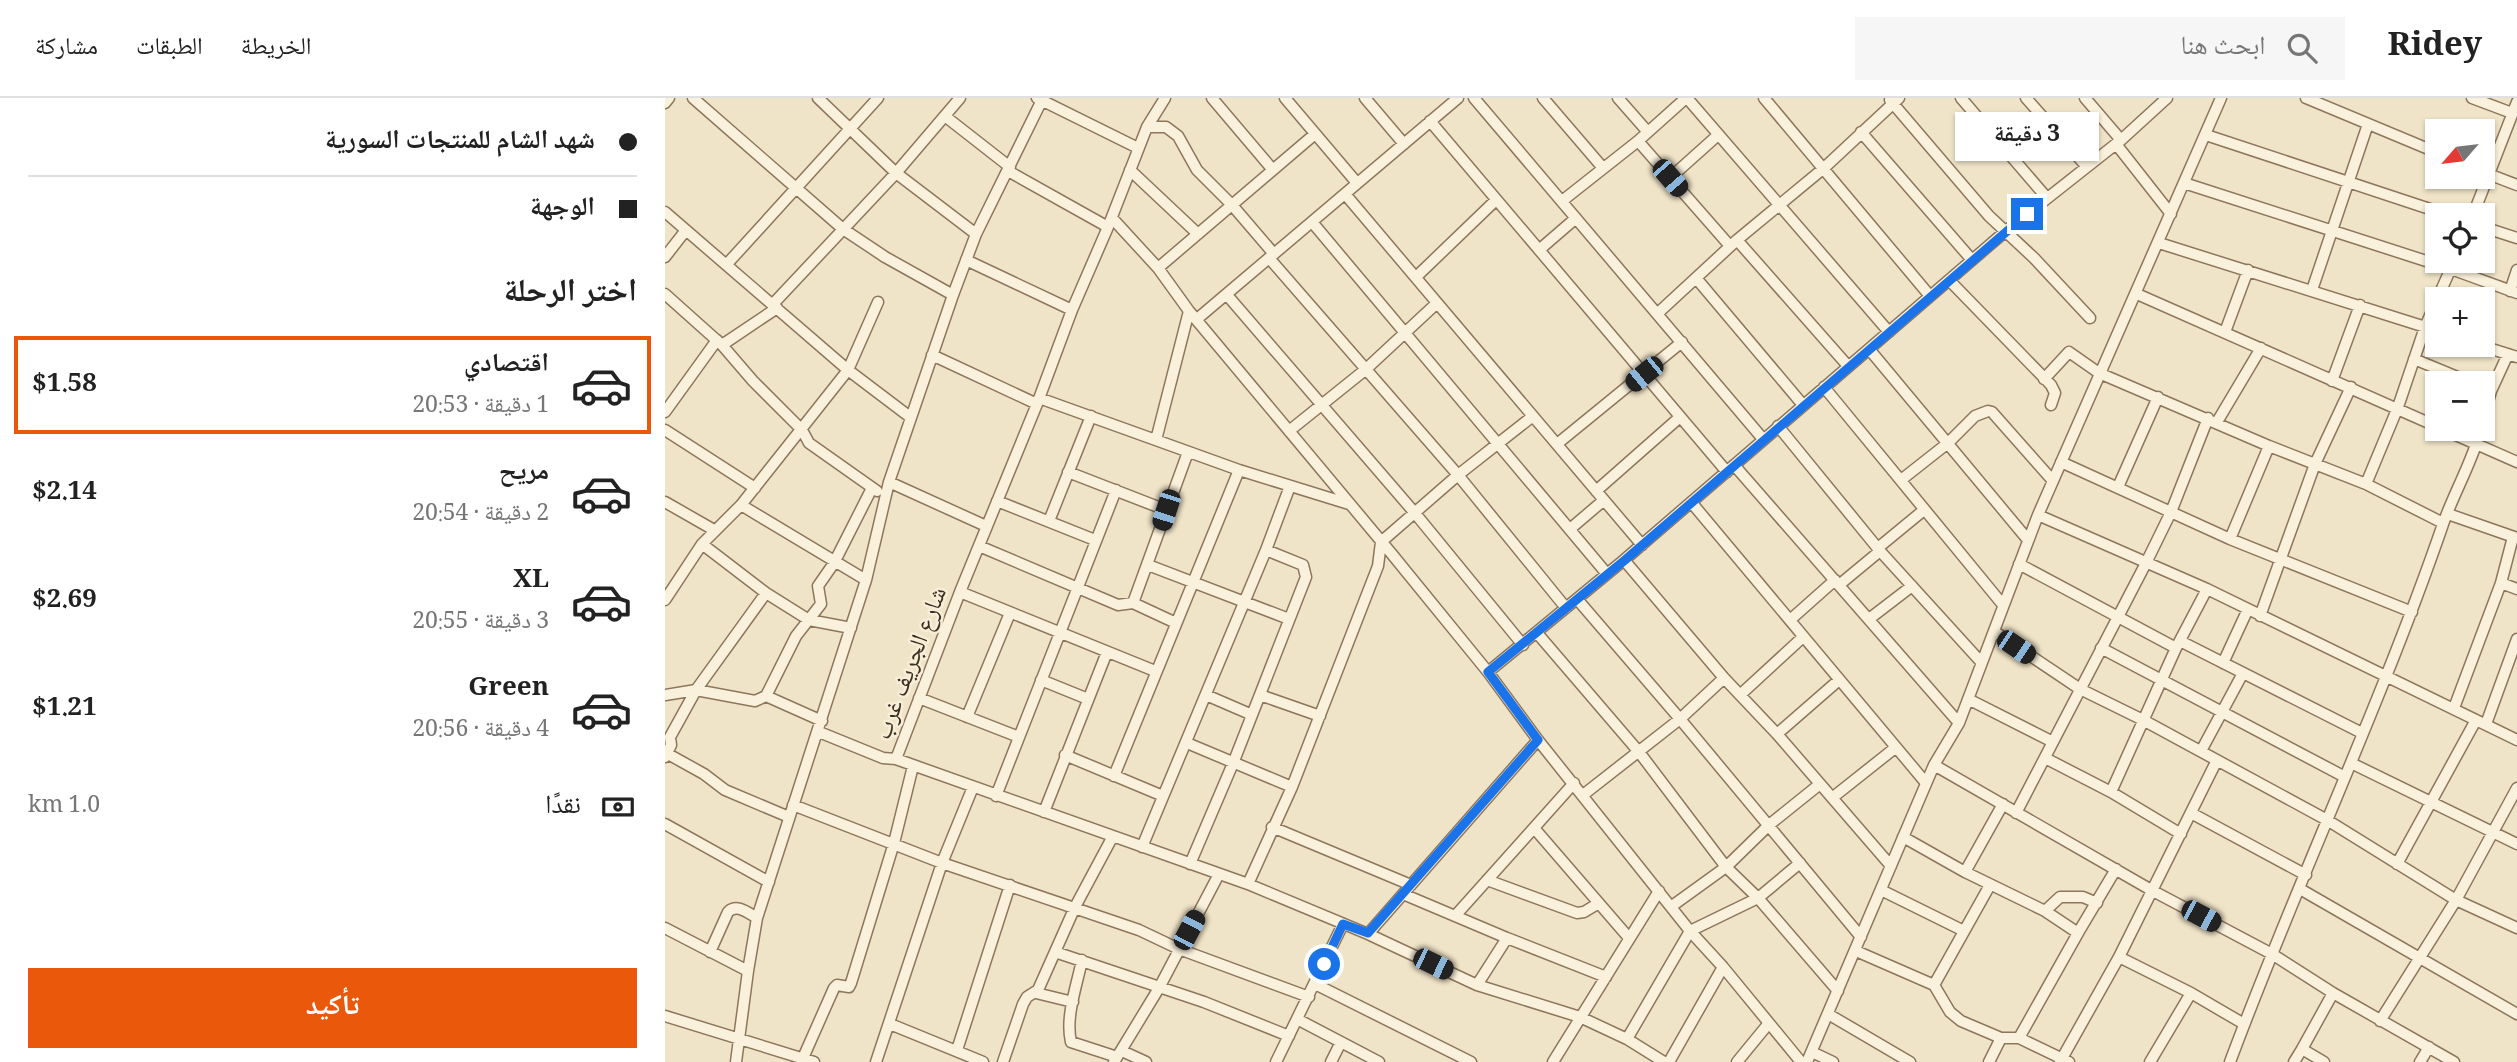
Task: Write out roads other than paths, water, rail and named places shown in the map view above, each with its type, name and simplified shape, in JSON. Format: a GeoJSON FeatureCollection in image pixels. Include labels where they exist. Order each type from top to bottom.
{"type":"FeatureCollection","features":[{"type":"Feature","properties":{"kind":"street"},"geometry":{"type":"LineString","coordinates":[[665,103],[669,98]]}},
{"type":"Feature","properties":{"kind":"street"},"geometry":{"type":"LineString","coordinates":[[692,98],[843,229],[885,257],[953,295]]}},
{"type":"Feature","properties":{"kind":"street"},"geometry":{"type":"LineString","coordinates":[[818,98],[896,173],[976,234]]}},
{"type":"Feature","properties":{"kind":"street"},"geometry":{"type":"LineString","coordinates":[[727,264],[878,98]]}},
{"type":"Feature","properties":{"kind":"street"},"geometry":{"type":"LineString","coordinates":[[665,412],[719,343],[775,306],[946,117],[960,98]]}},
{"type":"Feature","properties":{"kind":"street","name":"شارع الجريف غرب"},"geometry":{"type":"LineString","coordinates":[[1165,98],[1147,127],[1072,310],[896,759],[1248,884],[1368,933],[1477,985],[1580,1017],[1627,1039],[1666,1062]]}},
{"type":"Feature","properties":{"kind":"street"},"geometry":{"type":"LineString","coordinates":[[1212,98],[1273,170]]}},
{"type":"Feature","properties":{"kind":"street"},"geometry":{"type":"LineString","coordinates":[[1285,98],[1357,183]]}},
{"type":"Feature","properties":{"kind":"street"},"geometry":{"type":"LineString","coordinates":[[1364,98],[1403,144]]}},
{"type":"Feature","properties":{"kind":"street"},"geometry":{"type":"LineString","coordinates":[[1436,98],[1445,109]]}},
{"type":"Feature","properties":{"kind":"street"},"geometry":{"type":"LineString","coordinates":[[1156,440],[1193,315],[1227,295],[1458,98]]}},
{"type":"Feature","properties":{"kind":"street"},"geometry":{"type":"LineString","coordinates":[[1474,98],[1763,439]]}},
{"type":"Feature","properties":{"kind":"street"},"geometry":{"type":"LineString","coordinates":[[1543,98],[1603,169]]}},
{"type":"Feature","properties":{"kind":"street"},"geometry":{"type":"LineString","coordinates":[[1618,98],[1647,131]]}},
{"type":"Feature","properties":{"kind":"street"},"geometry":{"type":"LineString","coordinates":[[1562,201],[1638,141],[1686,98],[1889,332]]}},
{"type":"Feature","properties":{"kind":"street"},"geometry":{"type":"LineString","coordinates":[[1764,98],[1930,296]]}},
{"type":"Feature","properties":{"kind":"street"},"geometry":{"type":"LineString","coordinates":[[1961,98],[2047,198]]}},
{"type":"Feature","properties":{"kind":"street"},"geometry":{"type":"LineString","coordinates":[[2026,98],[2087,167]]}},
{"type":"Feature","properties":{"kind":"street"},"geometry":{"type":"LineString","coordinates":[[2085,98],[2171,214]]}},
{"type":"Feature","properties":{"kind":"street"},"geometry":{"type":"LineString","coordinates":[[1488,672],[1625,560],[2007,230],[2119,142],[2154,102],[2168,98]]}},
{"type":"Feature","properties":{"kind":"street"},"geometry":{"type":"LineString","coordinates":[[1833,1062],[1810,1057],[1934,765],[1959,723],[2038,514],[2221,98]]}},
{"type":"Feature","properties":{"kind":"street"},"geometry":{"type":"LineString","coordinates":[[2306,98],[2425,148]]}},
{"type":"Feature","properties":{"kind":"street"},"geometry":{"type":"LineString","coordinates":[[2472,98],[2512,113]]}},
{"type":"Feature","properties":{"kind":"street"},"geometry":{"type":"LineString","coordinates":[[736,1062],[757,918],[866,580],[889,482],[976,234],[1040,99],[1138,148]]}},
{"type":"Feature","properties":{"kind":"street"},"geometry":{"type":"LineString","coordinates":[[1658,313],[1733,243],[1825,168],[1893,100],[1989,216],[2007,230],[2090,318]]}},
{"type":"Feature","properties":{"kind":"street"},"geometry":{"type":"LineString","coordinates":[[2495,151],[2517,102]]}},
{"type":"Feature","properties":{"kind":"street"},"geometry":{"type":"LineString","coordinates":[[946,117],[1009,169],[1110,222],[1158,268],[1193,315],[1488,672],[1538,740],[1690,931],[1801,1062]]}},
{"type":"Feature","properties":{"kind":"street"},"geometry":{"type":"LineString","coordinates":[[1430,121],[1680,417],[1837,583],[1959,723]]}},
{"type":"Feature","properties":{"kind":"street"},"geometry":{"type":"LineString","coordinates":[[2312,290],[2368,124]]}},
{"type":"Feature","properties":{"kind":"street"},"geometry":{"type":"LineString","coordinates":[[1147,127],[1166,127],[1178,136],[1197,170],[1233,205],[1365,370],[1458,475],[1566,608]]}},
{"type":"Feature","properties":{"kind":"street"},"geometry":{"type":"LineString","coordinates":[[1861,132],[1972,260]]}},
{"type":"Feature","properties":{"kind":"street"},"geometry":{"type":"LineString","coordinates":[[1158,268],[1315,134]]}},
{"type":"Feature","properties":{"kind":"street"},"geometry":{"type":"LineString","coordinates":[[1670,178],[1718,135]]}},
{"type":"Feature","properties":{"kind":"street"},"geometry":{"type":"LineString","coordinates":[[2206,135],[2425,207]]}},
{"type":"Feature","properties":{"kind":"street"},"geometry":{"type":"LineString","coordinates":[[1638,141],[1848,366]]}},
{"type":"Feature","properties":{"kind":"street"},"geometry":{"type":"LineString","coordinates":[[1130,170],[1198,234]]}},
{"type":"Feature","properties":{"kind":"street"},"geometry":{"type":"LineString","coordinates":[[2495,177],[2517,185]]}},
{"type":"Feature","properties":{"kind":"street"},"geometry":{"type":"LineString","coordinates":[[2184,183],[2331,232],[2425,258]]}},
{"type":"Feature","properties":{"kind":"street"},"geometry":{"type":"LineString","coordinates":[[1345,194],[1642,545]]}},
{"type":"Feature","properties":{"kind":"street"},"geometry":{"type":"LineString","coordinates":[[1416,277],[1496,200]]}},
{"type":"Feature","properties":{"kind":"street"},"geometry":{"type":"LineString","coordinates":[[665,212],[848,370],[910,417]]}},
{"type":"Feature","properties":{"kind":"street"},"geometry":{"type":"LineString","coordinates":[[1539,250],[1576,218]]}},
{"type":"Feature","properties":{"kind":"street"},"geometry":{"type":"LineString","coordinates":[[1312,222],[1607,574]]}},
{"type":"Feature","properties":{"kind":"street"},"geometry":{"type":"LineString","coordinates":[[665,257],[686,230]]}},
{"type":"Feature","properties":{"kind":"street"},"geometry":{"type":"LineString","coordinates":[[2495,231],[2517,238]]}},
{"type":"Feature","properties":{"kind":"street"},"geometry":{"type":"LineString","coordinates":[[2159,243],[2425,327],[2398,407],[2366,484]]}},
{"type":"Feature","properties":{"kind":"street"},"geometry":{"type":"LineString","coordinates":[[965,260],[1072,310]]}},
{"type":"Feature","properties":{"kind":"street"},"geometry":{"type":"LineString","coordinates":[[2470,273],[2513,292],[2517,270]]}},
{"type":"Feature","properties":{"kind":"street"},"geometry":{"type":"LineString","coordinates":[[2225,332],[2248,271]]}},
{"type":"Feature","properties":{"kind":"street"},"geometry":{"type":"LineString","coordinates":[[1696,278],[1803,405]]}},
{"type":"Feature","properties":{"kind":"street"},"geometry":{"type":"LineString","coordinates":[[1949,280],[2044,379],[2055,393],[2050,405]]}},
{"type":"Feature","properties":{"kind":"street"},"geometry":{"type":"LineString","coordinates":[[2137,294],[2425,420]]}},
{"type":"Feature","properties":{"kind":"street"},"geometry":{"type":"LineString","coordinates":[[665,295],[719,343],[802,430],[809,443],[885,495]]}},
{"type":"Feature","properties":{"kind":"street"},"geometry":{"type":"LineString","coordinates":[[1227,295],[1415,512],[1523,645]]}},
{"type":"Feature","properties":{"kind":"street"},"geometry":{"type":"LineString","coordinates":[[665,600],[702,544],[741,505],[848,370],[879,302]]}},
{"type":"Feature","properties":{"kind":"street"},"geometry":{"type":"LineString","coordinates":[[1289,431],[1365,370],[1437,303]]}},
{"type":"Feature","properties":{"kind":"street"},"geometry":{"type":"LineString","coordinates":[[2332,380],[2360,305]]}},
{"type":"Feature","properties":{"kind":"street"},"geometry":{"type":"LineString","coordinates":[[1557,444],[1682,342]]}},
{"type":"Feature","properties":{"kind":"street"},"geometry":{"type":"LineString","coordinates":[[2016,813],[2146,563],[2212,420],[2261,348]]}},
{"type":"Feature","properties":{"kind":"street"},"geometry":{"type":"LineString","coordinates":[[1869,349],[2028,540]]}},
{"type":"Feature","properties":{"kind":"street"},"geometry":{"type":"LineString","coordinates":[[2495,350],[2512,356],[2495,379]]}},
{"type":"Feature","properties":{"kind":"street"},"geometry":{"type":"LineString","coordinates":[[2044,379],[2069,352],[2099,373],[2269,446],[2445,519],[2515,538],[2454,708]]}},
{"type":"Feature","properties":{"kind":"street"},"geometry":{"type":"LineString","coordinates":[[932,355],[1038,401],[1091,415],[1238,470],[1349,504]]}},
{"type":"Feature","properties":{"kind":"street"},"geometry":{"type":"LineString","coordinates":[[2414,359],[2443,371]]}},
{"type":"Feature","properties":{"kind":"street"},"geometry":{"type":"LineString","coordinates":[[1824,387],[2003,605]]}},
{"type":"Feature","properties":{"kind":"street"},"geometry":{"type":"LineString","coordinates":[[2260,616],[2315,464],[2351,387]]}},
{"type":"Feature","properties":{"kind":"street"},"geometry":{"type":"LineString","coordinates":[[2118,487],[2158,397]]}},
{"type":"Feature","properties":{"kind":"street"},"geometry":{"type":"LineString","coordinates":[[1901,480],[1948,443],[1975,416],[1988,411],[1992,412],[2053,481]]}},
{"type":"Feature","properties":{"kind":"street"},"geometry":{"type":"LineString","coordinates":[[1049,521],[1091,415]]}},
{"type":"Feature","properties":{"kind":"street"},"geometry":{"type":"LineString","coordinates":[[1248,884],[1292,787],[1320,716],[1378,566],[1381,542],[1458,475],[1533,416]]}},
{"type":"Feature","properties":{"kind":"street"},"geometry":{"type":"LineString","coordinates":[[1570,528],[1680,417]]}},
{"type":"Feature","properties":{"kind":"street"},"geometry":{"type":"LineString","coordinates":[[1778,426],[1879,549],[1981,662]]}},
{"type":"Feature","properties":{"kind":"street"},"geometry":{"type":"LineString","coordinates":[[665,430],[755,488]]}},
{"type":"Feature","properties":{"kind":"street"},"geometry":{"type":"LineString","coordinates":[[2467,441],[2517,462]]}},
{"type":"Feature","properties":{"kind":"street"},"geometry":{"type":"LineString","coordinates":[[2230,1062],[2413,612],[2445,519],[2478,441]]}},
{"type":"Feature","properties":{"kind":"street"},"geometry":{"type":"LineString","coordinates":[[2230,539],[2269,446]]}},
{"type":"Feature","properties":{"kind":"street"},"geometry":{"type":"LineString","coordinates":[[1133,603],[1188,452]]}},
{"type":"Feature","properties":{"kind":"street"},"geometry":{"type":"LineString","coordinates":[[2061,462],[2230,539],[2413,612]]}},
{"type":"Feature","properties":{"kind":"street"},"geometry":{"type":"LineString","coordinates":[[1114,776],[1238,470]]}},
{"type":"Feature","properties":{"kind":"street"},"geometry":{"type":"LineString","coordinates":[[1068,472],[1166,510]]}},
{"type":"Feature","properties":{"kind":"street"},"geometry":{"type":"LineString","coordinates":[[889,482],[986,526]]}},
{"type":"Feature","properties":{"kind":"street"},"geometry":{"type":"LineString","coordinates":[[1142,847],[1187,743],[1290,486]]}},
{"type":"Feature","properties":{"kind":"street"},"geometry":{"type":"LineString","coordinates":[[665,695],[696,690],[755,701],[767,696],[796,636],[821,604],[818,586],[834,563],[872,488]]}},
{"type":"Feature","properties":{"kind":"street"},"geometry":{"type":"LineString","coordinates":[[996,796],[1115,490]]}},
{"type":"Feature","properties":{"kind":"street"},"geometry":{"type":"LineString","coordinates":[[997,501],[1095,540]]}},
{"type":"Feature","properties":{"kind":"street"},"geometry":{"type":"LineString","coordinates":[[665,502],[714,530]]}},
{"type":"Feature","properties":{"kind":"street"},"geometry":{"type":"LineString","coordinates":[[1691,502],[1926,783]]}},
{"type":"Feature","properties":{"kind":"street"},"geometry":{"type":"LineString","coordinates":[[741,505],[866,580]]}},
{"type":"Feature","properties":{"kind":"street"},"geometry":{"type":"LineString","coordinates":[[1790,620],[1924,510]]}},
{"type":"Feature","properties":{"kind":"street"},"geometry":{"type":"LineString","coordinates":[[2038,514],[2207,589],[2517,740]]}},
{"type":"Feature","properties":{"kind":"street"},"geometry":{"type":"LineString","coordinates":[[702,544],[766,593],[809,620],[851,628]]}},
{"type":"Feature","properties":{"kind":"street"},"geometry":{"type":"LineString","coordinates":[[979,546],[1118,605],[1133,603],[1176,622]]}},
{"type":"Feature","properties":{"kind":"street"},"geometry":{"type":"LineString","coordinates":[[1189,864],[1234,761],[1306,577],[1303,565],[1266,550]]}},
{"type":"Feature","properties":{"kind":"street"},"geometry":{"type":"LineString","coordinates":[[1625,560],[1724,678],[1777,734],[1891,866]]}},
{"type":"Feature","properties":{"kind":"street"},"geometry":{"type":"LineString","coordinates":[[2019,564],[2116,617],[2223,663],[2362,733]]}},
{"type":"Feature","properties":{"kind":"street"},"geometry":{"type":"LineString","coordinates":[[1148,565],[1289,619]]}},
{"type":"Feature","properties":{"kind":"street"},"geometry":{"type":"LineString","coordinates":[[665,576],[676,583]]}},
{"type":"Feature","properties":{"kind":"street"},"geometry":{"type":"LineString","coordinates":[[2501,583],[2517,589]]}},
{"type":"Feature","properties":{"kind":"street"},"geometry":{"type":"LineString","coordinates":[[1869,619],[1912,586]]}},
{"type":"Feature","properties":{"kind":"street"},"geometry":{"type":"LineString","coordinates":[[2111,792],[2178,644],[2207,589]]}},
{"type":"Feature","properties":{"kind":"street"},"geometry":{"type":"LineString","coordinates":[[960,592],[1156,671]]}},
{"type":"Feature","properties":{"kind":"street"},"geometry":{"type":"LineString","coordinates":[[766,593],[696,690],[670,737],[666,756],[704,774],[725,790],[789,817]]}},
{"type":"Feature","properties":{"kind":"street"},"geometry":{"type":"LineString","coordinates":[[1577,599],[1681,719],[1861,937]]}},
{"type":"Feature","properties":{"kind":"street"},"geometry":{"type":"LineString","coordinates":[[2223,663],[2248,609]]}},
{"type":"Feature","properties":{"kind":"street"},"geometry":{"type":"LineString","coordinates":[[967,717],[1010,613]]}},
{"type":"Feature","properties":{"kind":"street"},"geometry":{"type":"LineString","coordinates":[[1995,632],[2080,689],[2143,720],[2327,820],[2456,900],[2517,928]]}},
{"type":"Feature","properties":{"kind":"street"},"geometry":{"type":"LineString","coordinates":[[1537,633],[1639,752],[1726,867],[1758,898],[1838,991]]}},
{"type":"Feature","properties":{"kind":"street"},"geometry":{"type":"LineString","coordinates":[[1740,695],[1803,637]]}},
{"type":"Feature","properties":{"kind":"street"},"geometry":{"type":"LineString","coordinates":[[2397,863],[2430,801],[2513,668],[2517,639]]}},
{"type":"Feature","properties":{"kind":"street"},"geometry":{"type":"LineString","coordinates":[[2101,648],[2345,777]]}},
{"type":"Feature","properties":{"kind":"street"},"geometry":{"type":"LineString","coordinates":[[1044,812],[1107,652]]}},
{"type":"Feature","properties":{"kind":"street"},"geometry":{"type":"LineString","coordinates":[[2201,751],[2243,673]]}},
{"type":"Feature","properties":{"kind":"street"},"geometry":{"type":"LineString","coordinates":[[1583,794],[1681,719],[1724,678]]}},
{"type":"Feature","properties":{"kind":"street"},"geometry":{"type":"LineString","coordinates":[[1041,680],[1088,699]]}},
{"type":"Feature","properties":{"kind":"street"},"geometry":{"type":"LineString","coordinates":[[1777,734],[1839,680]]}},
{"type":"Feature","properties":{"kind":"street"},"geometry":{"type":"LineString","coordinates":[[1206,695],[1251,715]]}},
{"type":"Feature","properties":{"kind":"street"},"geometry":{"type":"LineString","coordinates":[[1260,695],[1320,716]]}},
{"type":"Feature","properties":{"kind":"street"},"geometry":{"type":"LineString","coordinates":[[767,696],[822,721]]}},
{"type":"Feature","properties":{"kind":"street"},"geometry":{"type":"LineString","coordinates":[[919,698],[1019,737]]}},
{"type":"Feature","properties":{"kind":"street"},"geometry":{"type":"LineString","coordinates":[[1968,699],[2053,742]]}},
{"type":"Feature","properties":{"kind":"street"},"geometry":{"type":"LineString","coordinates":[[819,732],[883,758],[896,759]]}},
{"type":"Feature","properties":{"kind":"street"},"geometry":{"type":"LineString","coordinates":[[1368,933],[1538,740]]}},
{"type":"Feature","properties":{"kind":"street"},"geometry":{"type":"LineString","coordinates":[[1187,743],[1292,787]]}},
{"type":"Feature","properties":{"kind":"street"},"geometry":{"type":"LineString","coordinates":[[1832,798],[1895,748]]}},
{"type":"Feature","properties":{"kind":"street"},"geometry":{"type":"LineString","coordinates":[[1065,755],[1163,796]]}},
{"type":"Feature","properties":{"kind":"street"},"geometry":{"type":"LineString","coordinates":[[2045,758],[2111,792],[2181,834]]}},
{"type":"Feature","properties":{"kind":"street"},"geometry":{"type":"LineString","coordinates":[[1856,951],[1934,985],[1950,1012],[1961,1021],[2001,1038],[2019,1038],[2063,1061],[2153,891],[2217,760]]}},
{"type":"Feature","properties":{"kind":"street"},"geometry":{"type":"LineString","coordinates":[[2351,763],[2517,844]]}},
{"type":"Feature","properties":{"kind":"street"},"geometry":{"type":"LineString","coordinates":[[1934,765],[2153,891],[2272,954],[2380,1021],[2454,1062]]}},
{"type":"Feature","properties":{"kind":"street"},"geometry":{"type":"LineString","coordinates":[[665,1016],[809,1060],[834,988],[837,985],[849,987],[851,983],[894,843],[913,766]]}},
{"type":"Feature","properties":{"kind":"street"},"geometry":{"type":"LineString","coordinates":[[1455,916],[1574,783]]}},
{"type":"Feature","properties":{"kind":"street"},"geometry":{"type":"LineString","coordinates":[[1672,906],[1726,867],[1769,825],[1820,784]]}},
{"type":"Feature","properties":{"kind":"street"},"geometry":{"type":"LineString","coordinates":[[876,1062],[943,863],[973,787]]}},
{"type":"Feature","properties":{"kind":"street"},"geometry":{"type":"LineString","coordinates":[[2380,1021],[2456,900],[2517,788]]}},
{"type":"Feature","properties":{"kind":"street"},"geometry":{"type":"LineString","coordinates":[[1965,872],[2003,804]]}},
{"type":"Feature","properties":{"kind":"street"},"geometry":{"type":"LineString","coordinates":[[793,805],[943,863],[1139,930],[1179,949],[1309,997]]}},
{"type":"Feature","properties":{"kind":"street"},"geometry":{"type":"LineString","coordinates":[[2191,813],[2306,875]]}},
{"type":"Feature","properties":{"kind":"street"},"geometry":{"type":"LineString","coordinates":[[665,824],[769,882]]}},
{"type":"Feature","properties":{"kind":"street"},"geometry":{"type":"LineString","coordinates":[[1272,827],[1407,890],[1455,916],[1606,976]]}},
{"type":"Feature","properties":{"kind":"street"},"geometry":{"type":"LineString","coordinates":[[1534,828],[1629,938]]}},
{"type":"Feature","properties":{"kind":"street"},"geometry":{"type":"LineString","coordinates":[[1003,1062],[1023,1004],[1027,997],[1035,993],[1075,907],[1113,836]]}},
{"type":"Feature","properties":{"kind":"street"},"geometry":{"type":"LineString","coordinates":[[1903,837],[1965,872],[2045,911],[2078,933]]}},
{"type":"Feature","properties":{"kind":"street"},"geometry":{"type":"LineString","coordinates":[[1627,1039],[1690,931],[1758,898],[1800,863]]}},
{"type":"Feature","properties":{"kind":"street"},"geometry":{"type":"LineString","coordinates":[[2019,1038],[2116,869]]}},
{"type":"Feature","properties":{"kind":"street"},"geometry":{"type":"LineString","coordinates":[[1118,1057],[1159,988],[1219,874]]}},
{"type":"Feature","properties":{"kind":"street"},"geometry":{"type":"LineString","coordinates":[[1487,880],[1577,912],[1584,912],[1598,902]]}},
{"type":"Feature","properties":{"kind":"street"},"geometry":{"type":"LineString","coordinates":[[957,1050],[1010,885]]}},
{"type":"Feature","properties":{"kind":"street"},"geometry":{"type":"LineString","coordinates":[[1934,985],[1990,885]]}},
{"type":"Feature","properties":{"kind":"street"},"geometry":{"type":"LineString","coordinates":[[2300,889],[2517,1014]]}},
{"type":"Feature","properties":{"kind":"street"},"geometry":{"type":"LineString","coordinates":[[1881,890],[1964,931]]}},
{"type":"Feature","properties":{"kind":"street"},"geometry":{"type":"LineString","coordinates":[[1553,1062],[1659,891]]}},
{"type":"Feature","properties":{"kind":"street"},"geometry":{"type":"LineString","coordinates":[[2045,911],[2060,897],[2083,897],[2097,903]]}},
{"type":"Feature","properties":{"kind":"street"},"geometry":{"type":"LineString","coordinates":[[710,952],[732,908],[737,907],[757,918]]}},
{"type":"Feature","properties":{"kind":"street"},"geometry":{"type":"LineString","coordinates":[[1276,1062],[1343,924]]}},
{"type":"Feature","properties":{"kind":"street"},"geometry":{"type":"LineString","coordinates":[[665,928],[748,971]]}},
{"type":"Feature","properties":{"kind":"street"},"geometry":{"type":"LineString","coordinates":[[1477,985],[1507,938]]}},
{"type":"Feature","properties":{"kind":"street"},"geometry":{"type":"LineString","coordinates":[[1055,952],[1204,1002],[1289,1036]]}},
{"type":"Feature","properties":{"kind":"street"},"geometry":{"type":"LineString","coordinates":[[2119,957],[2245,1024]]}},
{"type":"Feature","properties":{"kind":"street"},"geometry":{"type":"LineString","coordinates":[[1082,960],[1073,1002],[1070,1042],[1118,1057],[1146,1062]]}},
{"type":"Feature","properties":{"kind":"street"},"geometry":{"type":"LineString","coordinates":[[1666,1062],[1723,967]]}},
{"type":"Feature","properties":{"kind":"street"},"geometry":{"type":"LineString","coordinates":[[1315,984],[1471,1062]]}},
{"type":"Feature","properties":{"kind":"street"},"geometry":{"type":"LineString","coordinates":[[1035,993],[1073,1002]]}},
{"type":"Feature","properties":{"kind":"street"},"geometry":{"type":"LineString","coordinates":[[2150,1062],[2191,993]]}},
{"type":"Feature","properties":{"kind":"street"},"geometry":{"type":"LineString","coordinates":[[2294,1062],[2333,993]]}},
{"type":"Feature","properties":{"kind":"street"},"geometry":{"type":"LineString","coordinates":[[1828,1014],[1910,1062]]}},
{"type":"Feature","properties":{"kind":"street"},"geometry":{"type":"LineString","coordinates":[[1297,1019],[1340,1044],[1379,1062]]}},
{"type":"Feature","properties":{"kind":"street"},"geometry":{"type":"LineString","coordinates":[[1737,1062],[1769,1023]]}},
{"type":"Feature","properties":{"kind":"street"},"geometry":{"type":"LineString","coordinates":[[890,1024],[957,1050],[966,1059],[983,1062]]}},
{"type":"Feature","properties":{"kind":"street"},"geometry":{"type":"LineString","coordinates":[[1989,1062],[2001,1038]]}},
{"type":"Feature","properties":{"kind":"street"},"geometry":{"type":"LineString","coordinates":[[1331,1062],[1340,1044]]}},
{"type":"Feature","properties":{"kind":"street"},"geometry":{"type":"LineString","coordinates":[[2420,1062],[2428,1047]]}},
{"type":"Feature","properties":{"kind":"street"},"geometry":{"type":"LineString","coordinates":[[2302,1049],[2324,1062]]}}]}
